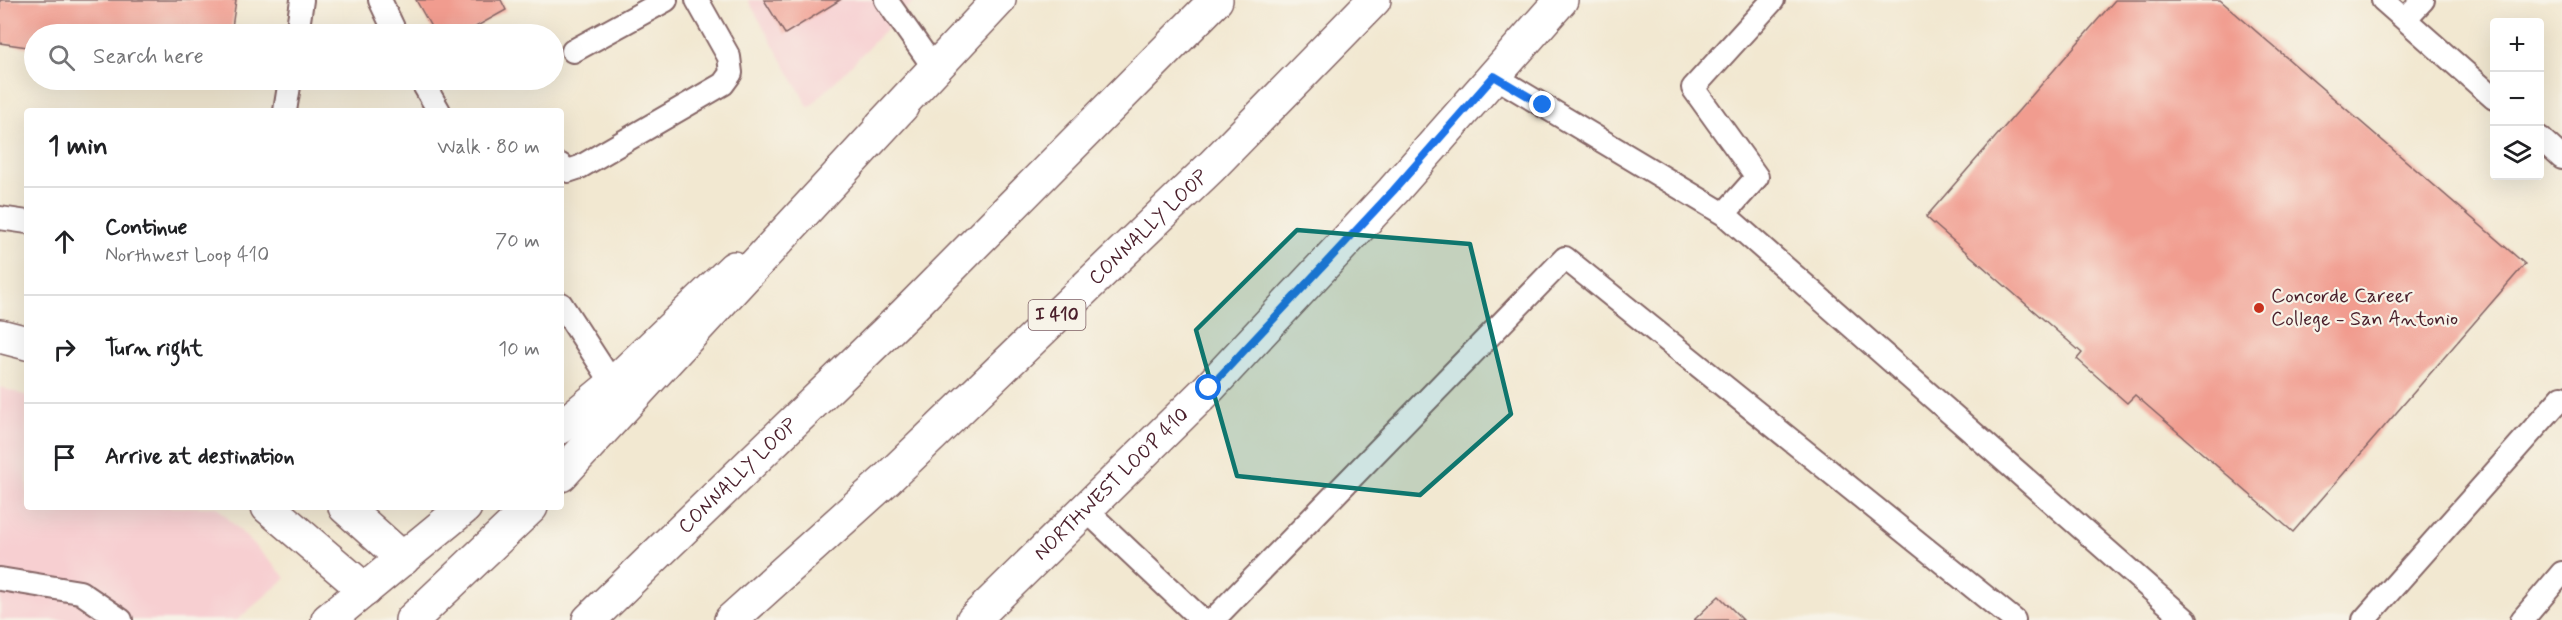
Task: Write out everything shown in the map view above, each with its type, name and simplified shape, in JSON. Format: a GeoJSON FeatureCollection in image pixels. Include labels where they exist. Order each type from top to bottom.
{"type":"FeatureCollection","features":[{"type":"Feature","properties":{"kind":"main road"},"geometry":{"type":"LineString","coordinates":[[564,472],[999,0]]}},
{"type":"Feature","properties":{"kind":"main road","name":"CONNALLY LOOP"},"geometry":{"type":"LineString","coordinates":[[589,620],[905,314],[1216,0]]}},
{"type":"Feature","properties":{"kind":"main road","name":"CONNALLY LOOP"},"geometry":{"type":"LineString","coordinates":[[731,620],[886,480],[1212,166],[1374,0]]}},
{"type":"Feature","properties":{"kind":"main road","name":"NORTHWEST LOOP 410"},"geometry":{"type":"LineString","coordinates":[[974,620],[1209,388],[1393,191],[1562,0]]}},
{"type":"Feature","properties":{"kind":"main road"},"geometry":{"type":"LineString","coordinates":[[564,425],[613,384],[902,105]]}},
{"type":"Feature","properties":{"kind":"main road"},"geometry":{"type":"LineString","coordinates":[[0,336],[24,342]]}},
{"type":"Feature","properties":{"kind":"main road"},"geometry":{"type":"LineString","coordinates":[[272,510],[365,590]]}},
{"type":"Feature","properties":{"kind":"main road"},"geometry":{"type":"LineString","coordinates":[[348,510],[403,559]]}},
{"type":"Feature","properties":{"kind":"main road"},"geometry":{"type":"LineString","coordinates":[[328,620],[461,510]]}},
{"type":"Feature","properties":{"kind":"main road"},"geometry":{"type":"LineString","coordinates":[[412,620],[528,510]]}},
{"type":"Feature","properties":{"kind":"lane"},"geometry":{"type":"LineString","coordinates":[[298,24],[302,0]]}},
{"type":"Feature","properties":{"kind":"lane"},"geometry":{"type":"LineString","coordinates":[[380,0],[391,24]]}},
{"type":"Feature","properties":{"kind":"lane"},"geometry":{"type":"LineString","coordinates":[[573,51],[666,0]]}},
{"type":"Feature","properties":{"kind":"lane"},"geometry":{"type":"LineString","coordinates":[[564,168],[568,171],[580,167],[723,84],[730,73],[729,57],[697,0]]}},
{"type":"Feature","properties":{"kind":"lane"},"geometry":{"type":"LineString","coordinates":[[886,0],[935,69]]}},
{"type":"Feature","properties":{"kind":"lane"},"geometry":{"type":"LineString","coordinates":[[1725,214],[1757,177],[1694,88],[1773,0]]}},
{"type":"Feature","properties":{"kind":"lane"},"geometry":{"type":"LineString","coordinates":[[2383,0],[2490,94]]}},
{"type":"Feature","properties":{"kind":"lane"},"geometry":{"type":"LineString","coordinates":[[2405,19],[2423,0]]}},
{"type":"Feature","properties":{"kind":"lane"},"geometry":{"type":"LineString","coordinates":[[1494,76],[1725,214],[2186,620]]}},
{"type":"Feature","properties":{"kind":"lane"},"geometry":{"type":"LineString","coordinates":[[285,108],[288,90]]}},
{"type":"Feature","properties":{"kind":"lane"},"geometry":{"type":"LineString","coordinates":[[427,90],[438,108]]}},
{"type":"Feature","properties":{"kind":"lane"},"geometry":{"type":"LineString","coordinates":[[2544,142],[2562,158]]}},
{"type":"Feature","properties":{"kind":"lane"},"geometry":{"type":"LineString","coordinates":[[0,218],[24,222]]}},
{"type":"Feature","properties":{"kind":"lane"},"geometry":{"type":"LineString","coordinates":[[1213,620],[1565,258],[2014,620]]}},
{"type":"Feature","properties":{"kind":"lane"},"geometry":{"type":"LineString","coordinates":[[564,309],[613,384]]}},
{"type":"Feature","properties":{"kind":"lane"},"geometry":{"type":"LineString","coordinates":[[2364,620],[2562,397]]}},
{"type":"Feature","properties":{"kind":"lane"},"geometry":{"type":"LineString","coordinates":[[1085,509],[1202,620]]}},
{"type":"Feature","properties":{"kind":"lane"},"geometry":{"type":"LineString","coordinates":[[2522,620],[2562,573]]}},
{"type":"Feature","properties":{"kind":"lane"},"geometry":{"type":"LineString","coordinates":[[0,579],[80,592],[121,620]]}},
{"type":"Feature","properties":{"kind":"highlighted area"},"geometry":{"type":"Polygon","coordinates":[[[1297,230],[1470,244],[1511,414],[1420,495],[1237,476],[1196,330],[1297,230]]]}},
{"type":"Feature","properties":{"kind":"shaded area"},"geometry":{"type":"Polygon","coordinates":[[[748,0],[915,0],[809,108],[748,0]]]}},
{"type":"Feature","properties":{"kind":"shaded area"},"geometry":{"type":"Polygon","coordinates":[[[0,387],[24,395],[24,510],[220,510],[286,578],[237,620],[0,620],[0,387]]]}},
{"type":"Feature","properties":{"kind":"building"},"geometry":{"type":"Polygon","coordinates":[[[0,0],[236,0],[232,24],[24,24],[24,47],[0,43],[0,0]]]}},
{"type":"Feature","properties":{"kind":"building"},"geometry":{"type":"Polygon","coordinates":[[[416,0],[501,0],[506,10],[481,24],[429,24],[416,0]]]}},
{"type":"Feature","properties":{"kind":"building"},"geometry":{"type":"Polygon","coordinates":[[[764,0],[840,0],[785,34],[764,0]]]}},
{"type":"Feature","properties":{"kind":"building","name":"Concorde Career College - San Antonio"},"geometry":{"type":"Polygon","coordinates":[[[2115,0],[2220,0],[2525,264],[2293,532],[2135,395],[2127,403],[2077,359],[2082,353],[1926,217],[2115,0]]]}},
{"type":"Feature","properties":{"kind":"building"},"geometry":{"type":"Polygon","coordinates":[[[1719,596],[1743,620],[1694,620],[1719,596]]]}},
{"type":"Feature","properties":{"kind":"place","name":"Concorde Career College - San Antonio"},"geometry":{"type":"Point","coordinates":[2259,308]}},
{"type":"Feature","properties":{"kind":"route"},"geometry":{"type":"LineString","coordinates":[[1209,388],[1393,191],[1494,76],[1543,105]]}}]}
